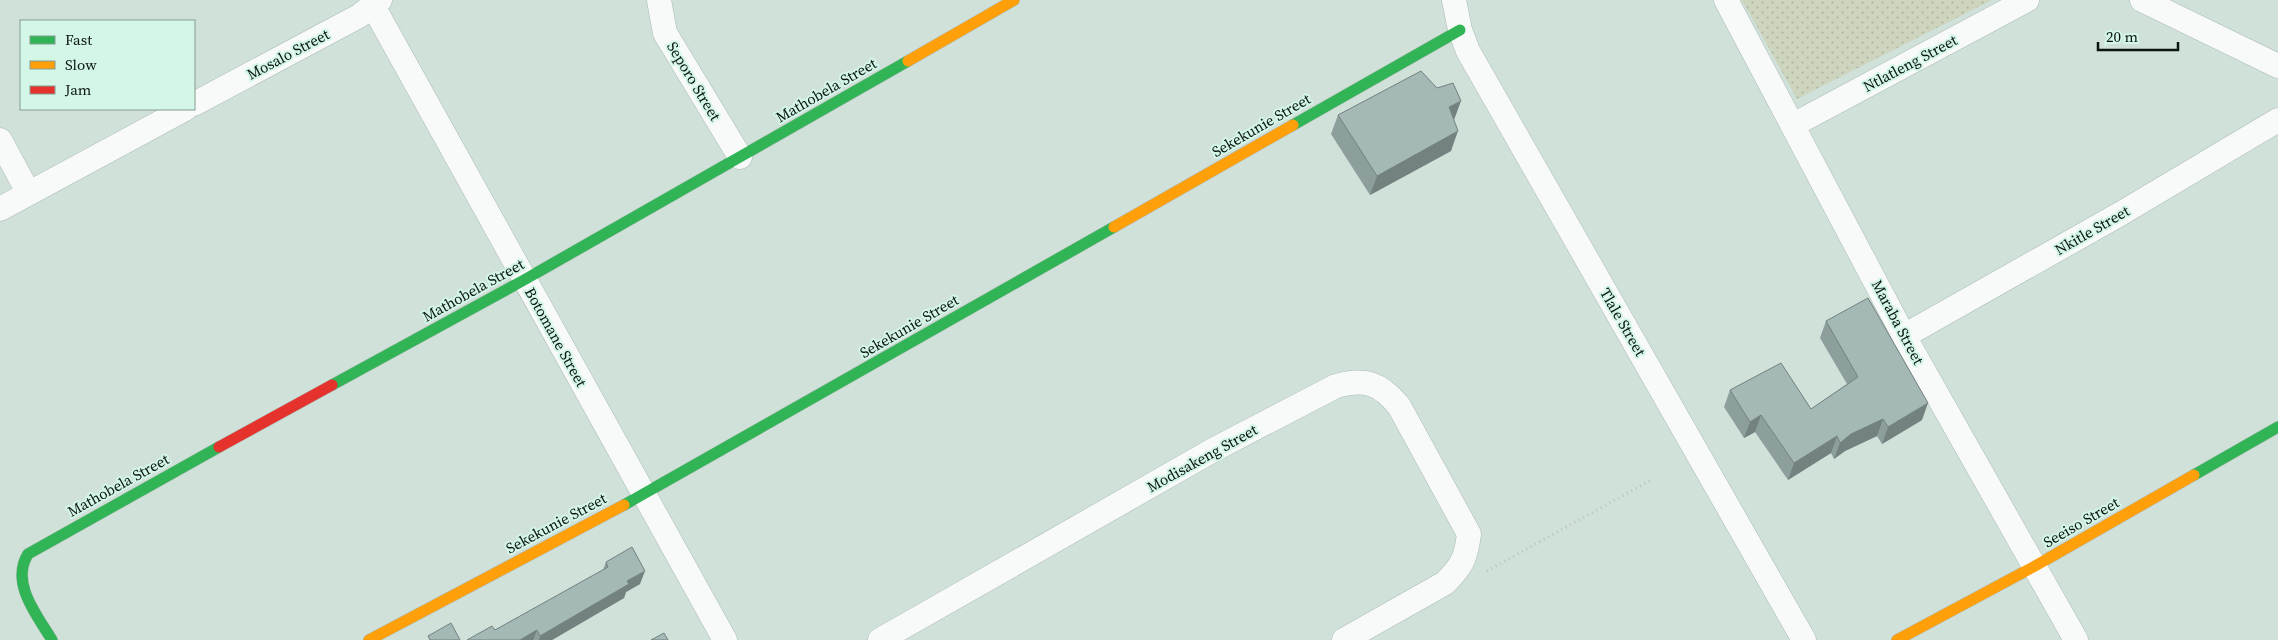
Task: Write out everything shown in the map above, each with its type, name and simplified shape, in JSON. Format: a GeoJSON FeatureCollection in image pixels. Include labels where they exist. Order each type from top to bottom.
{"type":"FeatureCollection","features":[{"type":"Feature","properties":{"kind":"street","name":"Seporo Street"},"geometry":{"type":"LineString","coordinates":[[659,0],[666,33],[740,157]]}},
{"type":"Feature","properties":{"kind":"street","name":"Tlale Street"},"geometry":{"type":"LineString","coordinates":[[1454,0],[1460,30],[1468,52],[1804,640]]}},
{"type":"Feature","properties":{"kind":"street","name":"Maraba Street"},"geometry":{"type":"LineString","coordinates":[[1726,0],[1904,336],[2076,640]]}},
{"type":"Feature","properties":{"kind":"street","name":"Ntlatleng Street"},"geometry":{"type":"LineString","coordinates":[[1793,125],[2027,0]]}},
{"type":"Feature","properties":{"kind":"street"},"geometry":{"type":"LineString","coordinates":[[2142,0],[2278,66]]}},
{"type":"Feature","properties":{"kind":"street","name":"Mathobela Street"},"geometry":{"type":"LineString","coordinates":[[52,640],[22,587],[20,573],[27,555],[41,545],[524,280],[740,157],[1004,2]]}},
{"type":"Feature","properties":{"kind":"street","name":"Mosalo Street"},"geometry":{"type":"LineString","coordinates":[[195,103],[359,16],[376,3]]}},
{"type":"Feature","properties":{"kind":"street","name":"Botomane Street"},"geometry":{"type":"LineString","coordinates":[[376,3],[524,280],[726,640]]}},
{"type":"Feature","properties":{"kind":"street","name":"Sekekunie Street"},"geometry":{"type":"LineString","coordinates":[[369,640],[644,494],[1460,30]]}},
{"type":"Feature","properties":{"kind":"street"},"geometry":{"type":"LineString","coordinates":[[0,209],[28,192],[183,110]]}},
{"type":"Feature","properties":{"kind":"street","name":"Nkitle Street"},"geometry":{"type":"LineString","coordinates":[[1904,336],[2120,214],[2278,120]]}},
{"type":"Feature","properties":{"kind":"street"},"geometry":{"type":"LineString","coordinates":[[0,140],[28,192]]}},
{"type":"Feature","properties":{"kind":"street","name":"Modisakeng Street"},"geometry":{"type":"LineString","coordinates":[[880,640],[1215,449],[1336,386],[1352,382],[1373,384],[1388,392],[1399,406],[1469,534],[1466,554],[1459,570],[1455,574]]}},
{"type":"Feature","properties":{"kind":"street","name":"Seeiso Street"},"geometry":{"type":"LineString","coordinates":[[1897,640],[2035,566],[2278,427]]}},
{"type":"Feature","properties":{"kind":"street"},"geometry":{"type":"LineString","coordinates":[[1344,640],[1445,583],[1455,574]]}},
{"type":"Feature","properties":{"kind":"path"},"geometry":{"type":"LineString","coordinates":[[1455,574],[1481,574],[1651,480]]}},
{"type":"Feature","properties":{"kind":"green space"},"geometry":{"type":"Polygon","coordinates":[[[1742,0],[1992,0],[1797,99],[1742,0]]]}},
{"type":"Feature","properties":{"kind":"building"},"geometry":{"type":"Polygon","coordinates":[[[1421,71],[1437,88],[1453,83],[1461,101],[1449,107],[1458,131],[1377,176],[1338,115],[1421,71]]]}},
{"type":"Feature","properties":{"kind":"building"},"geometry":{"type":"Polygon","coordinates":[[[1868,298],[1928,403],[1888,427],[1883,419],[1851,434],[1840,443],[1837,436],[1794,463],[1761,415],[1750,422],[1730,390],[1781,363],[1811,409],[1858,377],[1826,321],[1868,298]]]}},
{"type":"Feature","properties":{"kind":"building"},"geometry":{"type":"Polygon","coordinates":[[[632,547],[645,571],[627,581],[629,584],[540,636],[537,630],[520,640],[467,640],[492,626],[495,630],[608,567],[606,562],[632,547]]]}},
{"type":"Feature","properties":{"kind":"building"},"geometry":{"type":"Polygon","coordinates":[[[451,623],[460,640],[430,640],[428,636],[451,623]]]}},
{"type":"Feature","properties":{"kind":"building"},"geometry":{"type":"Polygon","coordinates":[[[664,633],[668,640],[651,640],[664,633]]]}},
{"type":"Feature","properties":{"kind":"traffic: fast"},"geometry":{"type":"LineString","coordinates":[[1293,125],[1460,30]]}},
{"type":"Feature","properties":{"kind":"traffic: fast"},"geometry":{"type":"LineString","coordinates":[[332,385],[524,280],[908,61]]}},
{"type":"Feature","properties":{"kind":"traffic: fast"},"geometry":{"type":"LineString","coordinates":[[624,505],[1114,227]]}},
{"type":"Feature","properties":{"kind":"traffic: fast"},"geometry":{"type":"LineString","coordinates":[[2194,475],[2278,427]]}},
{"type":"Feature","properties":{"kind":"traffic: fast"},"geometry":{"type":"LineString","coordinates":[[52,640],[33,609],[24,587],[23,565],[28,554],[219,447]]}},
{"type":"Feature","properties":{"kind":"traffic: slow"},"geometry":{"type":"LineString","coordinates":[[908,61],[1014,0]]}},
{"type":"Feature","properties":{"kind":"traffic: slow"},"geometry":{"type":"LineString","coordinates":[[1114,227],[1293,125]]}},
{"type":"Feature","properties":{"kind":"traffic: slow"},"geometry":{"type":"LineString","coordinates":[[1897,640],[2035,566],[2194,475]]}},
{"type":"Feature","properties":{"kind":"traffic: slow"},"geometry":{"type":"LineString","coordinates":[[369,640],[624,505]]}},
{"type":"Feature","properties":{"kind":"traffic: jam"},"geometry":{"type":"LineString","coordinates":[[219,447],[332,385]]}}]}
